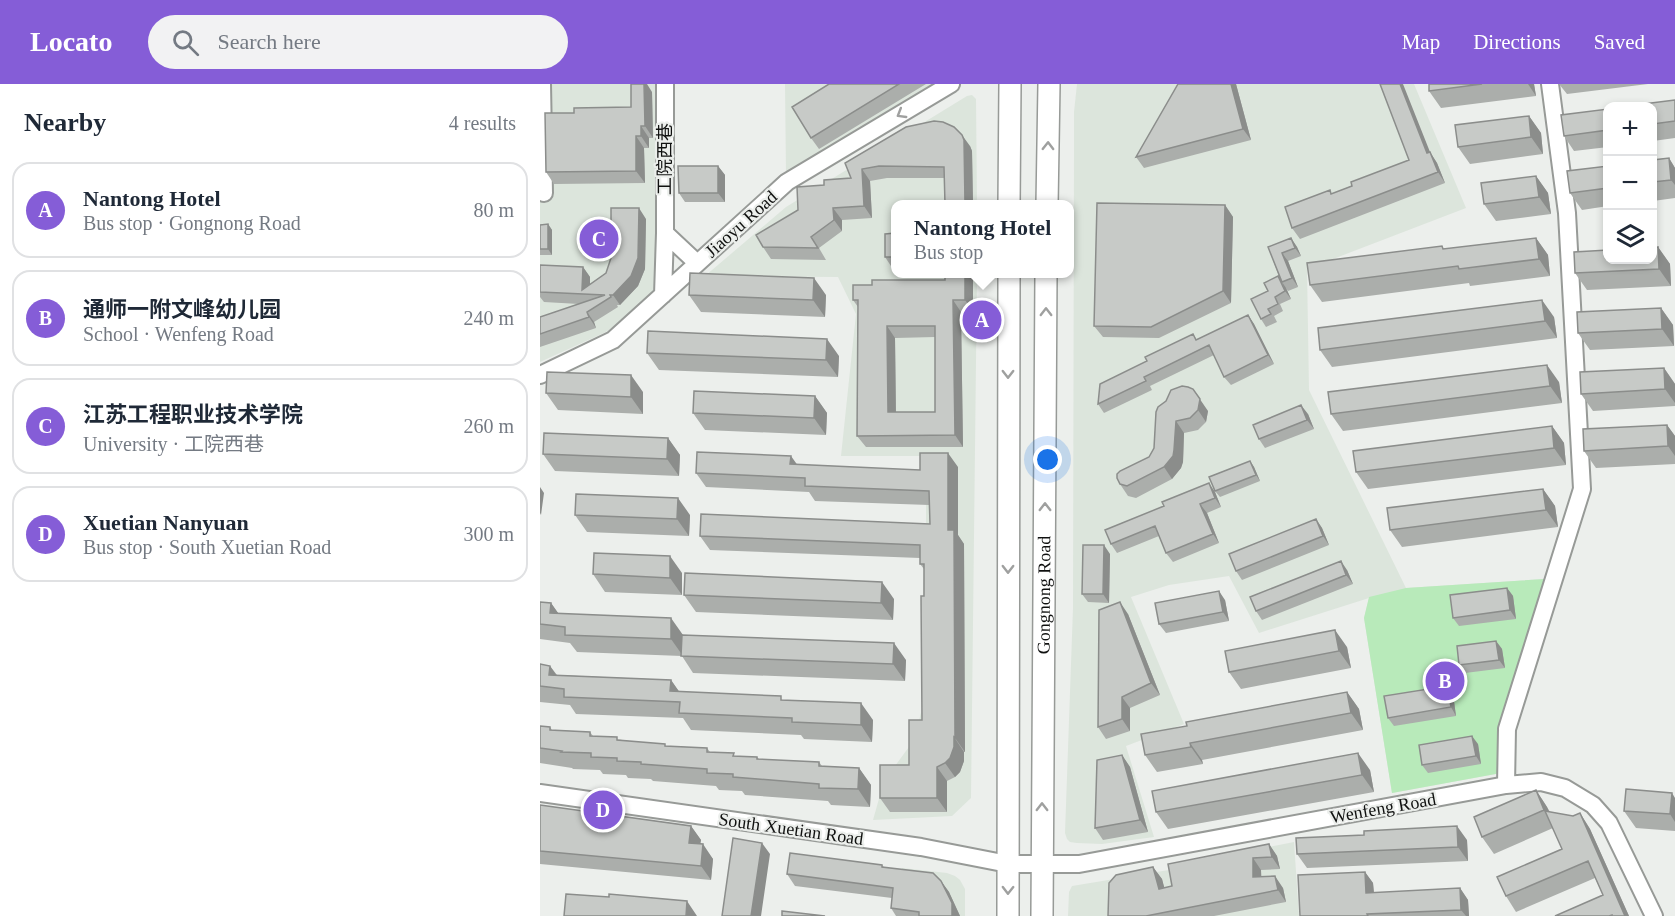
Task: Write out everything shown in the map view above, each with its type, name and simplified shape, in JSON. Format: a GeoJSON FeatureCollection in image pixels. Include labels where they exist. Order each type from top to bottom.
{"type":"FeatureCollection","features":[{"type":"Feature","properties":{"kind":"main road"},"geometry":{"type":"LineString","coordinates":[[1009,200],[1010,84]]}},
{"type":"Feature","properties":{"kind":"main road"},"geometry":{"type":"LineString","coordinates":[[1047,200],[1049,84]]}},
{"type":"Feature","properties":{"kind":"main road","name":"Gongnong Road"},"geometry":{"type":"LineString","coordinates":[[1008,916],[1009,278]]}},
{"type":"Feature","properties":{"kind":"main road","name":"Gongnong Road"},"geometry":{"type":"LineString","coordinates":[[1042,916],[1046,278]]}},
{"type":"Feature","properties":{"kind":"street"},"geometry":{"type":"LineString","coordinates":[[542,84],[544,193]]}},
{"type":"Feature","properties":{"kind":"street","name":"工院西巷"},"geometry":{"type":"LineString","coordinates":[[663,295],[665,84]]}},
{"type":"Feature","properties":{"kind":"street","name":"Jiaoyu Road"},"geometry":{"type":"LineString","coordinates":[[540,375],[613,340],[787,183],[951,84]]}},
{"type":"Feature","properties":{"kind":"street"},"geometry":{"type":"LineString","coordinates":[[1506,785],[1507,729],[1582,489],[1567,213],[1550,84]]}},
{"type":"Feature","properties":{"kind":"street"},"geometry":{"type":"LineString","coordinates":[[665,233],[697,263]]}},
{"type":"Feature","properties":{"kind":"street","name":"Wenfeng Road"},"geometry":{"type":"LineString","coordinates":[[1042,865],[1079,864],[1506,785],[1541,782],[1565,788],[1593,805],[1610,823],[1654,916]]}},
{"type":"Feature","properties":{"kind":"street","name":"South Xuetian Road"},"geometry":{"type":"LineString","coordinates":[[540,793],[921,847],[1008,864],[1042,865]]}},
{"type":"Feature","properties":{"kind":"shaded area"},"geometry":{"type":"Polygon","coordinates":[[[540,84],[659,84],[657,277],[652,298],[606,332],[540,362],[540,84]]]}},
{"type":"Feature","properties":{"kind":"shaded area"},"geometry":{"type":"Polygon","coordinates":[[[785,84],[940,84],[786,174],[785,84]]]}},
{"type":"Feature","properties":{"kind":"shaded area"},"geometry":{"type":"Polygon","coordinates":[[[1077,84],[1414,84],[1466,208],[1307,269],[1309,390],[1406,588],[1545,579],[1500,744],[1501,773],[1392,793],[1364,618],[1369,598],[1259,633],[1229,576],[1169,585],[1131,597],[1184,724],[1126,746],[1154,837],[1102,844],[1070,842],[1067,839],[1065,833],[1073,608],[1074,112],[1077,84]]]}},
{"type":"Feature","properties":{"kind":"shaded area"},"geometry":{"type":"Polygon","coordinates":[[[972,95],[976,99],[977,200],[891,200],[891,278],[977,278],[971,798],[952,816],[873,820],[884,781],[914,740],[923,705],[926,456],[841,456],[856,314],[838,277],[705,276],[786,207],[972,95]]]}},
{"type":"Feature","properties":{"kind":"shaded area"},"geometry":{"type":"Polygon","coordinates":[[[1294,842],[1299,916],[1068,916],[1069,892],[1072,886],[1181,868],[1207,859],[1294,842]]]}},
{"type":"Feature","properties":{"kind":"shaded area"},"geometry":{"type":"Polygon","coordinates":[[[902,868],[955,876],[965,889],[965,916],[896,916],[902,868]]]}},
{"type":"Feature","properties":{"kind":"green space"},"geometry":{"type":"Polygon","coordinates":[[[1545,579],[1500,744],[1501,773],[1392,793],[1364,618],[1369,597],[1406,588],[1545,579]]]}},
{"type":"Feature","properties":{"kind":"building"},"geometry":{"type":"Polygon","coordinates":[[[631,84],[644,84],[645,126],[641,126],[641,136],[636,136],[636,171],[546,172],[545,113],[574,113],[574,108],[631,107],[631,84]]]}},
{"type":"Feature","properties":{"kind":"building"},"geometry":{"type":"Polygon","coordinates":[[[829,84],[899,84],[811,138],[792,107],[829,84]]]}},
{"type":"Feature","properties":{"kind":"building"},"geometry":{"type":"Polygon","coordinates":[[[1178,84],[1231,84],[1243,129],[1136,157],[1178,84]]]}},
{"type":"Feature","properties":{"kind":"building"},"geometry":{"type":"Polygon","coordinates":[[[1380,84],[1400,84],[1427,153],[1430,152],[1438,172],[1292,228],[1285,207],[1330,190],[1331,194],[1352,186],[1351,182],[1409,160],[1380,84]]]}},
{"type":"Feature","properties":{"kind":"building"},"geometry":{"type":"Polygon","coordinates":[[[1429,84],[1482,84],[1429,91],[1429,84]]]}},
{"type":"Feature","properties":{"kind":"building"},"geometry":{"type":"Polygon","coordinates":[[[1675,100],[1675,121],[1657,123],[1657,102],[1675,100]]]}},
{"type":"Feature","properties":{"kind":"building"},"geometry":{"type":"Polygon","coordinates":[[[1603,110],[1603,131],[1564,136],[1561,115],[1603,110]]]}},
{"type":"Feature","properties":{"kind":"building"},"geometry":{"type":"Polygon","coordinates":[[[1529,116],[1531,137],[1458,147],[1455,125],[1529,116]]]}},
{"type":"Feature","properties":{"kind":"building"},"geometry":{"type":"Polygon","coordinates":[[[934,121],[943,122],[954,127],[962,135],[965,200],[945,200],[944,167],[879,166],[862,169],[864,206],[833,208],[834,220],[811,237],[818,248],[763,247],[756,235],[798,210],[797,187],[824,185],[824,180],[851,178],[845,163],[906,127],[934,121]]]}},
{"type":"Feature","properties":{"kind":"building"},"geometry":{"type":"Polygon","coordinates":[[[1669,158],[1671,180],[1657,182],[1657,160],[1669,158]]]}},
{"type":"Feature","properties":{"kind":"building"},"geometry":{"type":"Polygon","coordinates":[[[678,166],[718,166],[718,193],[679,193],[678,166]]]}},
{"type":"Feature","properties":{"kind":"building"},"geometry":{"type":"Polygon","coordinates":[[[1603,167],[1603,189],[1570,193],[1567,171],[1603,167]]]}},
{"type":"Feature","properties":{"kind":"building"},"geometry":{"type":"Polygon","coordinates":[[[1536,176],[1539,197],[1484,204],[1481,183],[1536,176]]]}},
{"type":"Feature","properties":{"kind":"building"},"geometry":{"type":"Polygon","coordinates":[[[1097,203],[1225,205],[1223,291],[1151,327],[1094,326],[1097,203]]]}},
{"type":"Feature","properties":{"kind":"building"},"geometry":{"type":"Polygon","coordinates":[[[611,208],[639,208],[638,258],[631,276],[613,295],[610,295],[611,297],[587,312],[589,317],[540,334],[540,317],[605,295],[540,292],[540,265],[583,267],[582,290],[606,273],[611,258],[611,208]]]}},
{"type":"Feature","properties":{"kind":"building"},"geometry":{"type":"Polygon","coordinates":[[[548,224],[548,249],[540,249],[540,225],[548,224]]]}},
{"type":"Feature","properties":{"kind":"building"},"geometry":{"type":"Polygon","coordinates":[[[891,233],[891,257],[885,257],[885,234],[891,233]]]}},
{"type":"Feature","properties":{"kind":"building"},"geometry":{"type":"Polygon","coordinates":[[[1291,238],[1295,248],[1282,253],[1292,278],[1282,282],[1268,247],[1291,238]]]}},
{"type":"Feature","properties":{"kind":"building"},"geometry":{"type":"Polygon","coordinates":[[[1536,238],[1539,259],[1459,269],[1458,266],[1310,285],[1307,263],[1442,246],[1443,249],[1536,238]]]}},
{"type":"Feature","properties":{"kind":"building"},"geometry":{"type":"Polygon","coordinates":[[[1657,247],[1659,269],[1575,273],[1574,252],[1603,250],[1603,264],[1657,264],[1657,247]]]}},
{"type":"Feature","properties":{"kind":"building"},"geometry":{"type":"Polygon","coordinates":[[[690,273],[814,278],[813,300],[689,295],[690,273]]]}},
{"type":"Feature","properties":{"kind":"building"},"geometry":{"type":"Polygon","coordinates":[[[1278,276],[1285,291],[1275,297],[1278,304],[1268,309],[1271,314],[1261,319],[1251,299],[1268,291],[1264,283],[1278,276]]]}},
{"type":"Feature","properties":{"kind":"building"},"geometry":{"type":"Polygon","coordinates":[[[965,278],[965,300],[953,300],[955,435],[857,436],[858,300],[853,300],[853,285],[872,285],[872,280],[965,278]],[[887,326],[888,412],[935,412],[935,326],[887,326]]]}},
{"type":"Feature","properties":{"kind":"building"},"geometry":{"type":"Polygon","coordinates":[[[1542,300],[1545,321],[1320,350],[1318,328],[1542,300]]]}},
{"type":"Feature","properties":{"kind":"building"},"geometry":{"type":"Polygon","coordinates":[[[1661,308],[1662,329],[1578,333],[1577,312],[1661,308]]]}},
{"type":"Feature","properties":{"kind":"building"},"geometry":{"type":"Polygon","coordinates":[[[1248,315],[1268,355],[1224,377],[1209,345],[1144,377],[1146,381],[1098,404],[1100,384],[1147,361],[1145,357],[1193,334],[1196,340],[1248,315]]]}},
{"type":"Feature","properties":{"kind":"building"},"geometry":{"type":"Polygon","coordinates":[[[648,331],[827,339],[826,360],[647,353],[648,331]]]}},
{"type":"Feature","properties":{"kind":"building"},"geometry":{"type":"Polygon","coordinates":[[[1547,365],[1550,386],[1331,414],[1328,392],[1547,365]]]}},
{"type":"Feature","properties":{"kind":"building"},"geometry":{"type":"Polygon","coordinates":[[[1664,368],[1665,389],[1581,394],[1580,372],[1664,368]]]}},
{"type":"Feature","properties":{"kind":"building"},"geometry":{"type":"Polygon","coordinates":[[[547,372],[631,375],[631,397],[546,393],[547,372]]]}},
{"type":"Feature","properties":{"kind":"building"},"geometry":{"type":"Polygon","coordinates":[[[1182,386],[1193,389],[1200,399],[1198,410],[1190,418],[1176,421],[1173,456],[1164,467],[1127,486],[1120,484],[1117,474],[1120,471],[1149,457],[1154,448],[1158,407],[1166,401],[1171,390],[1182,386]]]}},
{"type":"Feature","properties":{"kind":"building"},"geometry":{"type":"Polygon","coordinates":[[[694,391],[815,396],[814,418],[693,413],[694,391]]]}},
{"type":"Feature","properties":{"kind":"building"},"geometry":{"type":"Polygon","coordinates":[[[1301,405],[1307,420],[1259,439],[1253,425],[1301,405]]]}},
{"type":"Feature","properties":{"kind":"building"},"geometry":{"type":"Polygon","coordinates":[[[1667,425],[1668,446],[1584,451],[1583,429],[1667,425]]]}},
{"type":"Feature","properties":{"kind":"building"},"geometry":{"type":"Polygon","coordinates":[[[1552,426],[1554,448],[1356,472],[1353,451],[1552,426]]]}},
{"type":"Feature","properties":{"kind":"building"},"geometry":{"type":"Polygon","coordinates":[[[544,433],[668,438],[667,459],[543,454],[544,433]]]}},
{"type":"Feature","properties":{"kind":"building"},"geometry":{"type":"Polygon","coordinates":[[[697,452],[791,456],[790,464],[920,470],[920,453],[948,453],[948,530],[954,530],[955,738],[950,758],[937,767],[937,798],[880,798],[880,765],[909,765],[909,720],[922,720],[921,596],[924,596],[924,564],[920,564],[920,545],[700,536],[701,514],[930,524],[929,491],[805,486],[805,478],[696,473],[697,452]]]}},
{"type":"Feature","properties":{"kind":"building"},"geometry":{"type":"Polygon","coordinates":[[[1250,461],[1256,475],[1215,491],[1209,477],[1250,461]]]}},
{"type":"Feature","properties":{"kind":"building"},"geometry":{"type":"Polygon","coordinates":[[[1209,483],[1215,498],[1200,504],[1213,534],[1166,553],[1155,526],[1111,544],[1105,530],[1164,506],[1162,502],[1209,483]]]}},
{"type":"Feature","properties":{"kind":"building"},"geometry":{"type":"Polygon","coordinates":[[[1543,489],[1546,510],[1390,530],[1387,508],[1543,489]]]}},
{"type":"Feature","properties":{"kind":"building"},"geometry":{"type":"Polygon","coordinates":[[[576,494],[678,498],[677,519],[575,515],[576,494]]]}},
{"type":"Feature","properties":{"kind":"building"},"geometry":{"type":"Polygon","coordinates":[[[1316,519],[1323,536],[1236,571],[1229,554],[1316,519]]]}},
{"type":"Feature","properties":{"kind":"building"},"geometry":{"type":"Polygon","coordinates":[[[1083,545],[1104,545],[1103,594],[1082,594],[1083,545]]]}},
{"type":"Feature","properties":{"kind":"building"},"geometry":{"type":"Polygon","coordinates":[[[594,553],[670,556],[670,578],[593,574],[594,553]]]}},
{"type":"Feature","properties":{"kind":"building"},"geometry":{"type":"Polygon","coordinates":[[[1341,561],[1346,575],[1256,611],[1250,597],[1341,561]]]}},
{"type":"Feature","properties":{"kind":"building"},"geometry":{"type":"Polygon","coordinates":[[[685,573],[882,582],[881,603],[684,595],[685,573]]]}},
{"type":"Feature","properties":{"kind":"building"},"geometry":{"type":"Polygon","coordinates":[[[1507,588],[1510,610],[1453,618],[1450,595],[1507,588]]]}},
{"type":"Feature","properties":{"kind":"building"},"geometry":{"type":"Polygon","coordinates":[[[1219,591],[1223,612],[1159,624],[1155,603],[1219,591]]]}},
{"type":"Feature","properties":{"kind":"building"},"geometry":{"type":"Polygon","coordinates":[[[540,602],[551,603],[550,613],[671,618],[671,639],[565,635],[565,627],[540,624],[540,602]]]}},
{"type":"Feature","properties":{"kind":"building"},"geometry":{"type":"Polygon","coordinates":[[[1120,602],[1151,683],[1122,697],[1122,719],[1098,727],[1099,610],[1120,602]]]}},
{"type":"Feature","properties":{"kind":"building"},"geometry":{"type":"Polygon","coordinates":[[[1335,630],[1339,651],[1229,672],[1225,651],[1335,630]]]}},
{"type":"Feature","properties":{"kind":"building"},"geometry":{"type":"Polygon","coordinates":[[[682,635],[894,643],[893,664],[681,656],[682,635]]]}},
{"type":"Feature","properties":{"kind":"building"},"geometry":{"type":"Polygon","coordinates":[[[1496,641],[1499,660],[1459,665],[1457,646],[1496,641]]]}},
{"type":"Feature","properties":{"kind":"building"},"geometry":{"type":"Polygon","coordinates":[[[540,664],[550,666],[549,675],[671,680],[670,691],[781,696],[781,700],[861,703],[861,725],[792,722],[792,718],[679,713],[680,702],[564,697],[564,689],[540,686],[540,664]]]}},
{"type":"Feature","properties":{"kind":"building"},"geometry":{"type":"Polygon","coordinates":[[[1447,686],[1451,707],[1388,718],[1384,696],[1447,686]]]}},
{"type":"Feature","properties":{"kind":"building"},"geometry":{"type":"Polygon","coordinates":[[[1347,692],[1351,713],[1190,743],[1191,747],[1145,755],[1141,734],[1187,726],[1186,722],[1347,692]]]}},
{"type":"Feature","properties":{"kind":"building"},"geometry":{"type":"Polygon","coordinates":[[[540,726],[550,727],[550,730],[590,732],[590,736],[617,737],[617,740],[707,748],[707,752],[734,753],[733,756],[819,762],[819,766],[859,768],[858,789],[819,788],[819,784],[733,777],[733,774],[707,773],[707,769],[617,761],[617,758],[591,757],[591,753],[561,752],[540,748],[540,726]]]}},
{"type":"Feature","properties":{"kind":"building"},"geometry":{"type":"Polygon","coordinates":[[[1472,736],[1476,756],[1422,765],[1419,745],[1472,736]]]}},
{"type":"Feature","properties":{"kind":"building"},"geometry":{"type":"Polygon","coordinates":[[[1358,753],[1362,775],[1156,812],[1152,791],[1358,753]]]}},
{"type":"Feature","properties":{"kind":"building"},"geometry":{"type":"Polygon","coordinates":[[[1122,755],[1140,820],[1095,828],[1097,760],[1122,755]]]}},
{"type":"Feature","properties":{"kind":"building"},"geometry":{"type":"Polygon","coordinates":[[[1626,789],[1672,793],[1670,814],[1624,811],[1626,789]]]}},
{"type":"Feature","properties":{"kind":"building"},"geometry":{"type":"Polygon","coordinates":[[[1536,790],[1544,810],[1482,837],[1474,817],[1536,790]]]}},
{"type":"Feature","properties":{"kind":"building"},"geometry":{"type":"Polygon","coordinates":[[[540,805],[691,826],[689,843],[703,844],[701,866],[540,851],[540,805]]]}},
{"type":"Feature","properties":{"kind":"building"},"geometry":{"type":"Polygon","coordinates":[[[1545,811],[1573,816],[1580,813],[1625,916],[1555,916],[1603,895],[1588,861],[1506,896],[1497,877],[1562,849],[1545,811]]]}},
{"type":"Feature","properties":{"kind":"building"},"geometry":{"type":"Polygon","coordinates":[[[1457,826],[1458,847],[1297,854],[1296,838],[1364,835],[1364,831],[1457,826]]]}},
{"type":"Feature","properties":{"kind":"building"},"geometry":{"type":"Polygon","coordinates":[[[733,838],[762,843],[751,916],[722,916],[733,838]]]}},
{"type":"Feature","properties":{"kind":"building"},"geometry":{"type":"Polygon","coordinates":[[[1269,844],[1272,857],[1253,858],[1253,877],[1275,876],[1278,890],[1146,916],[1108,916],[1109,883],[1116,875],[1153,867],[1159,889],[1172,886],[1168,864],[1269,844]]]}},
{"type":"Feature","properties":{"kind":"building"},"geometry":{"type":"Polygon","coordinates":[[[790,853],[933,873],[941,881],[952,903],[952,916],[919,916],[919,912],[891,908],[893,888],[787,874],[790,853]]]}},
{"type":"Feature","properties":{"kind":"building"},"geometry":{"type":"Polygon","coordinates":[[[1365,872],[1366,893],[1460,888],[1461,910],[1367,914],[1368,916],[1300,916],[1298,875],[1365,872]]]}},
{"type":"Feature","properties":{"kind":"building"},"geometry":{"type":"Polygon","coordinates":[[[566,894],[609,897],[609,894],[687,901],[686,916],[564,916],[566,894]]]}},
{"type":"Feature","properties":{"kind":"building"},"geometry":{"type":"Polygon","coordinates":[[[782,911],[825,916],[782,916],[782,911]]]}},
{"type":"Feature","properties":{"kind":"place","name":"江苏工程职业技术学院"},"geometry":{"type":"Point","coordinates":[599,239]}},
{"type":"Feature","properties":{"kind":"place","name":"Nantong Hotel"},"geometry":{"type":"Point","coordinates":[982,320]}},
{"type":"Feature","properties":{"kind":"place","name":"通师一附文峰幼儿园"},"geometry":{"type":"Point","coordinates":[1445,681]}},
{"type":"Feature","properties":{"kind":"place","name":"Xuetian Nanyuan"},"geometry":{"type":"Point","coordinates":[603,810]}}]}
